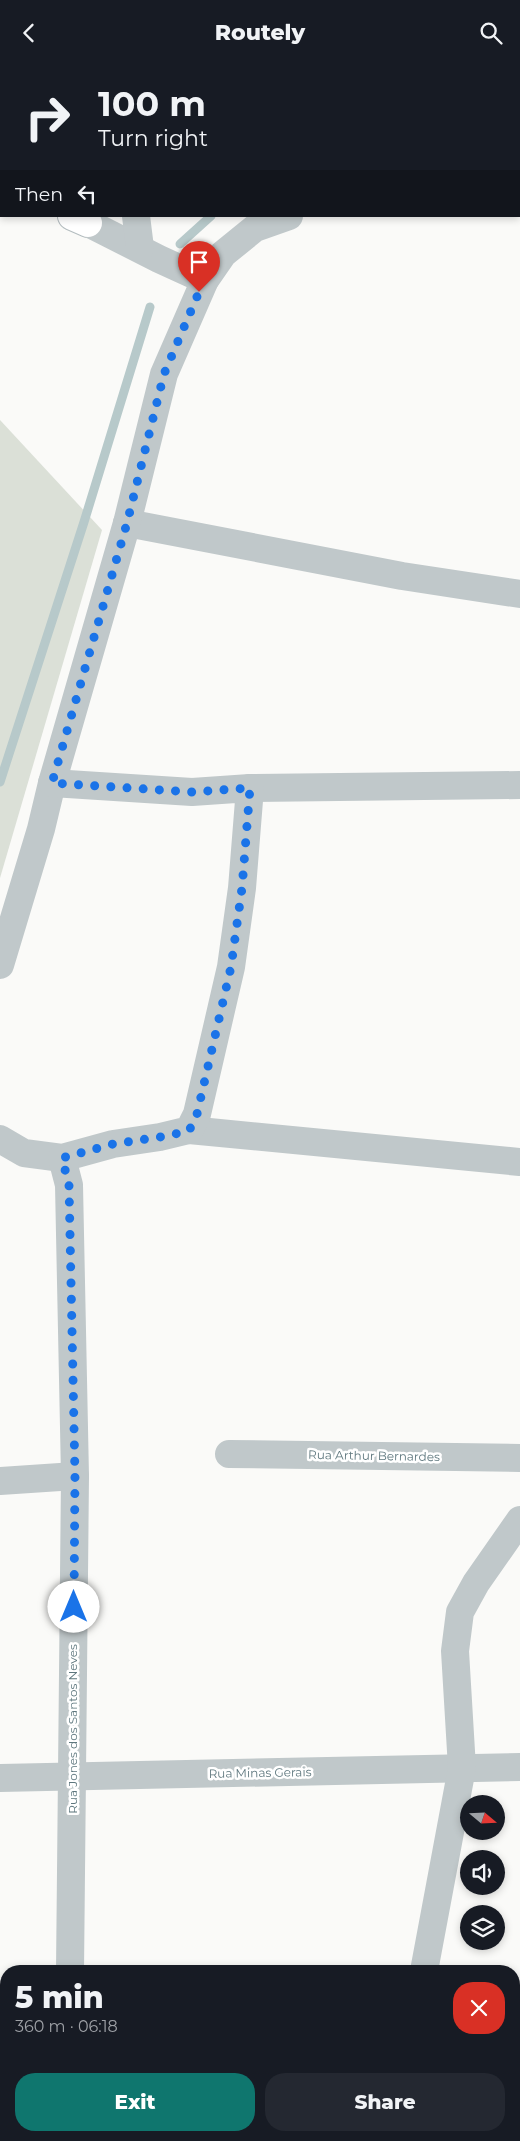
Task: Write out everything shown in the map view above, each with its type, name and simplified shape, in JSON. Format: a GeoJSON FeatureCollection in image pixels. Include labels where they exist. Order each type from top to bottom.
{"type":"FeatureCollection","features":[{"type":"Feature","properties":{"kind":"street"},"geometry":{"type":"LineString","coordinates":[[136,217],[140,248]]}},
{"type":"Feature","properties":{"kind":"street"},"geometry":{"type":"LineString","coordinates":[[0,965],[41,829],[52,783],[127,523],[164,374],[205,279],[223,254],[255,228],[287,217]]}},
{"type":"Feature","properties":{"kind":"street"},"geometry":{"type":"LineString","coordinates":[[81,218],[159,259],[205,279]]}},
{"type":"Feature","properties":{"kind":"street"},"geometry":{"type":"LineString","coordinates":[[127,523],[402,576],[520,594]]}},
{"type":"Feature","properties":{"kind":"street"},"geometry":{"type":"LineString","coordinates":[[52,783],[192,792],[250,788],[520,785]]}},
{"type":"Feature","properties":{"kind":"street"},"geometry":{"type":"LineString","coordinates":[[189,1131],[197,1114],[231,967],[242,888],[250,788]]}},
{"type":"Feature","properties":{"kind":"street"},"geometry":{"type":"LineString","coordinates":[[0,1139],[24,1153],[62,1158],[113,1144],[189,1131],[520,1161]]}},
{"type":"Feature","properties":{"kind":"street","name":"Rua Jones dos Santos Neves"},"geometry":{"type":"LineString","coordinates":[[62,1158],[69,1185],[75,1475],[70,1965]]}},
{"type":"Feature","properties":{"kind":"street","name":"Rua Arthur Bernardes"},"geometry":{"type":"LineString","coordinates":[[229,1454],[520,1458]]}},
{"type":"Feature","properties":{"kind":"street"},"geometry":{"type":"LineString","coordinates":[[0,1481],[75,1475]]}},
{"type":"Feature","properties":{"kind":"street"},"geometry":{"type":"LineString","coordinates":[[425,1965],[462,1768],[455,1651],[460,1612],[476,1583],[520,1520]]}},
{"type":"Feature","properties":{"kind":"street","name":"Rua Minas Gerais"},"geometry":{"type":"LineString","coordinates":[[0,1778],[520,1767]]}},
{"type":"Feature","properties":{"kind":"shaded area"},"geometry":{"type":"Polygon","coordinates":[[[0,420],[102,530],[0,878],[0,420]]]}},
{"type":"Feature","properties":{"kind":"waterway"},"geometry":{"type":"LineString","coordinates":[[180,244],[210,217]]}},
{"type":"Feature","properties":{"kind":"waterway"},"geometry":{"type":"LineString","coordinates":[[0,782],[84,522],[150,307]]}},
{"type":"Feature","properties":{"kind":"route"},"geometry":{"type":"LineString","coordinates":[[74,1607],[75,1475],[69,1185],[62,1158],[113,1144],[189,1131],[197,1114],[218,1016],[231,967],[242,888],[250,788],[192,792],[52,783],[127,523],[164,374],[199,292]]}}]}
